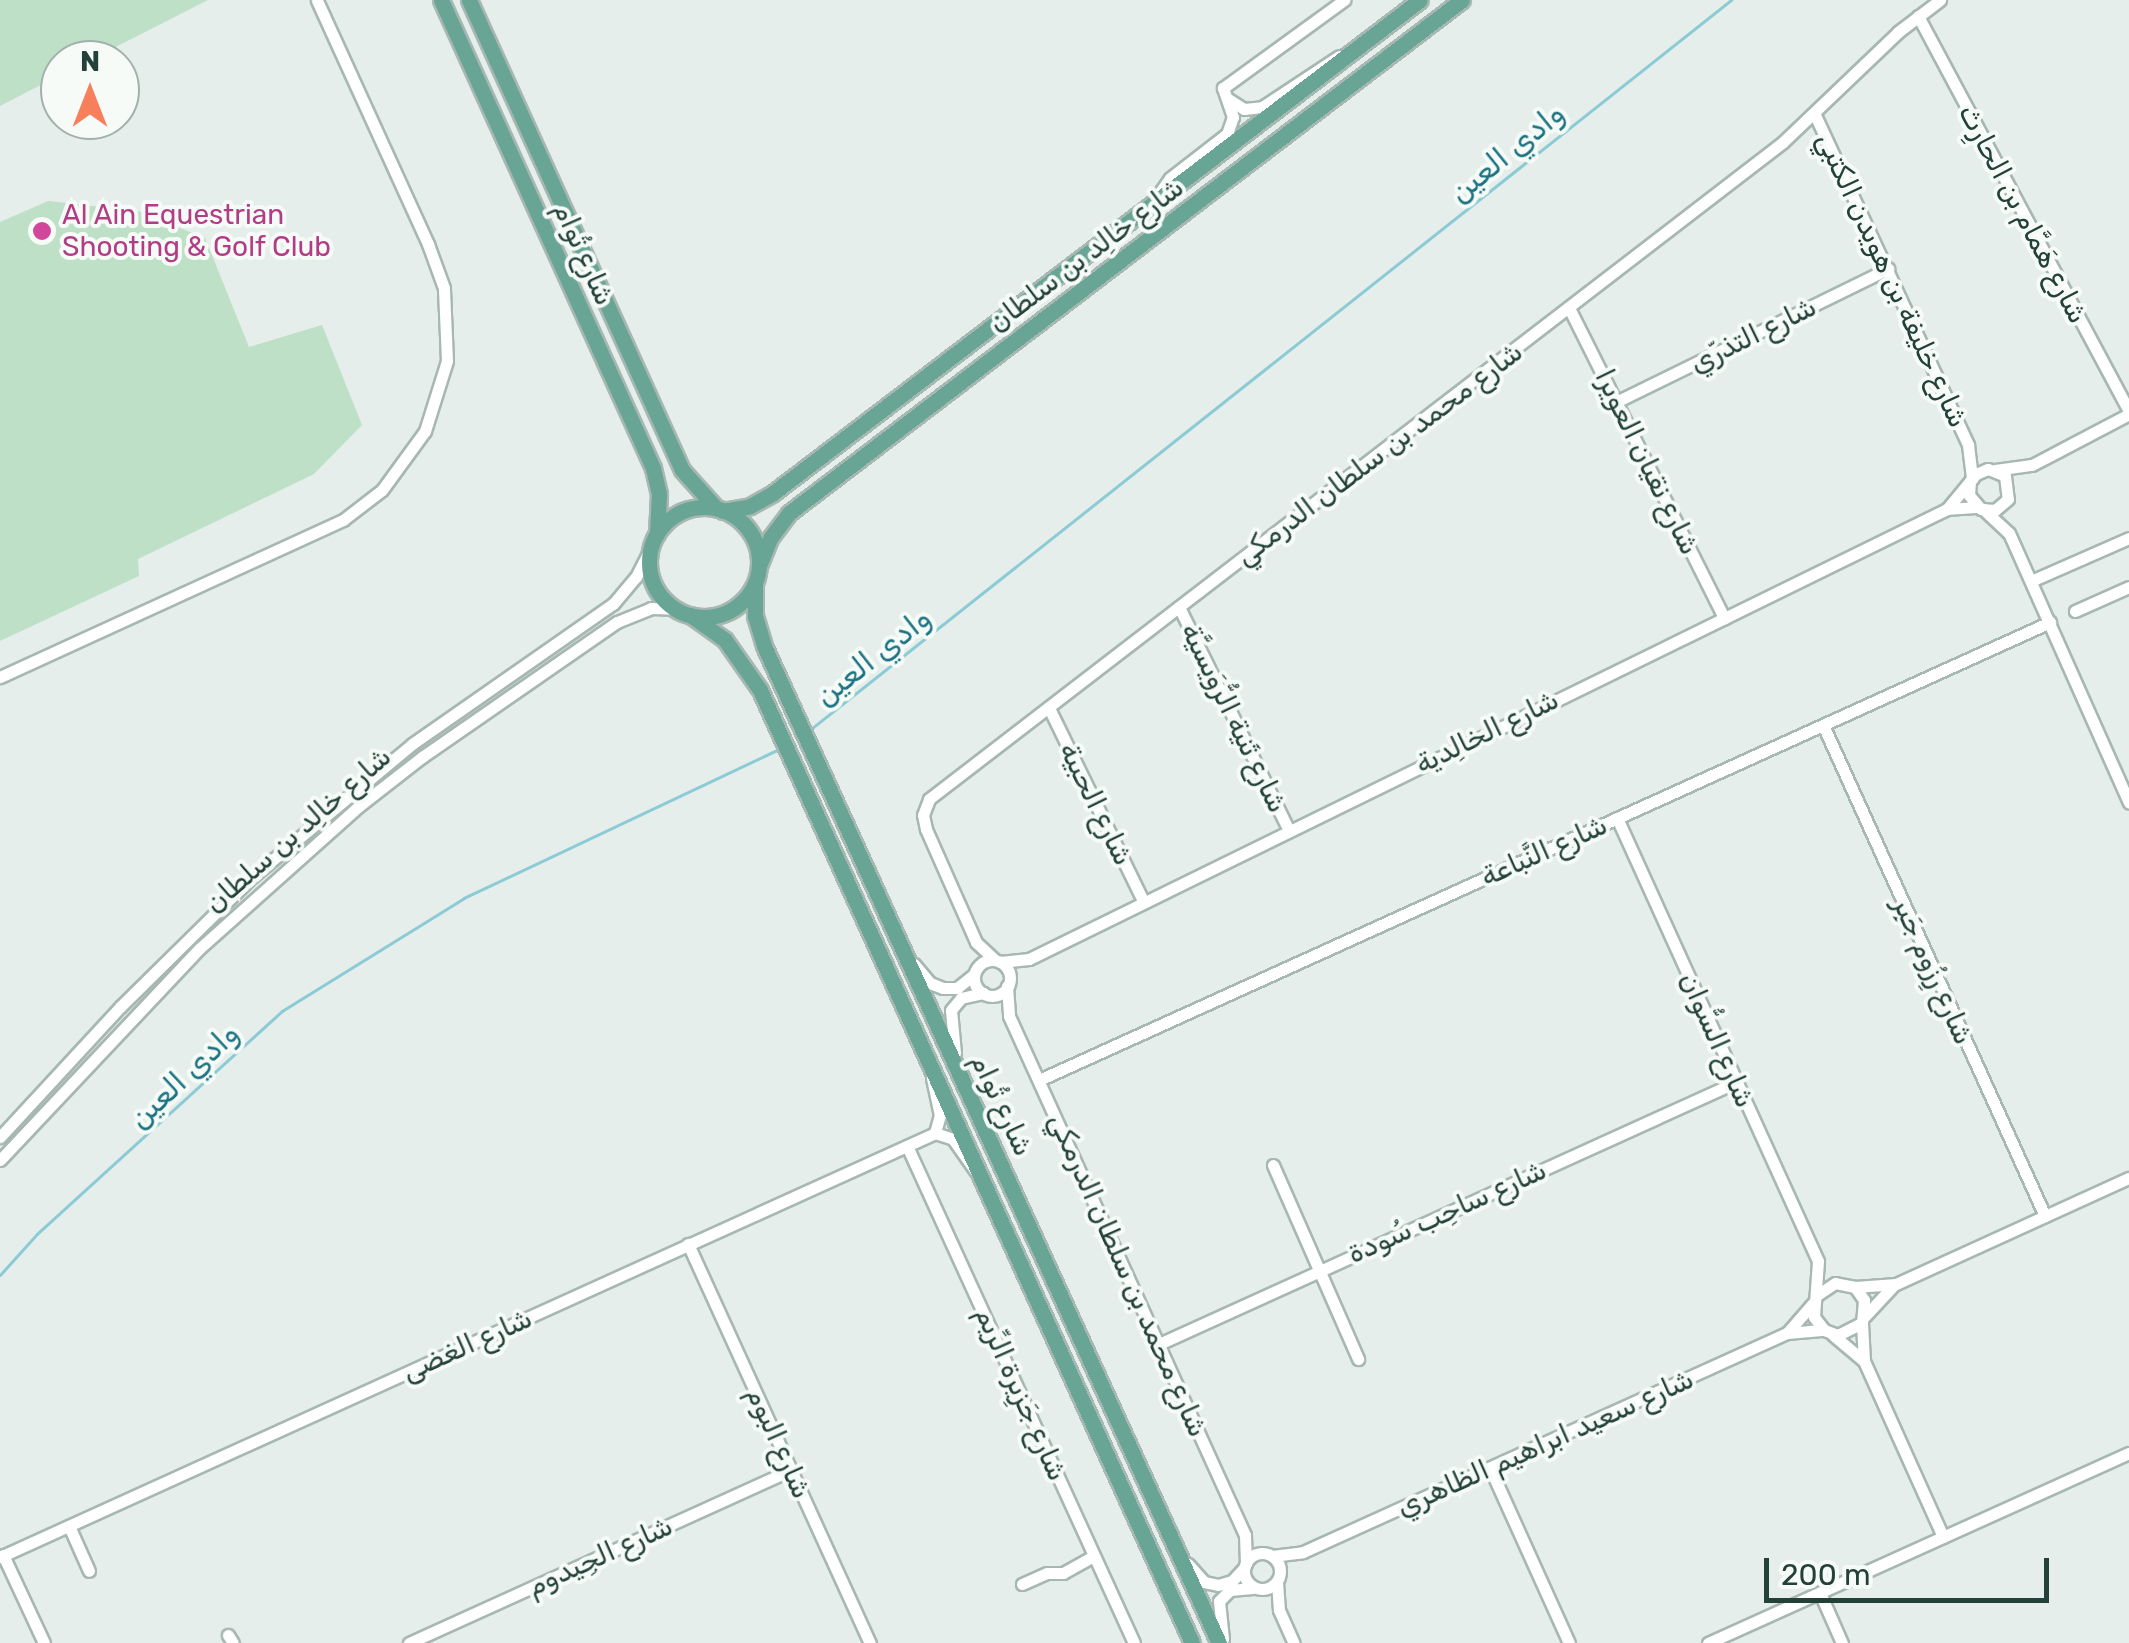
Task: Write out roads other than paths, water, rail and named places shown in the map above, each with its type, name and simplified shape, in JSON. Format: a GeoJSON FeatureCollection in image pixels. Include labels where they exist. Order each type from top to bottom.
{"type":"FeatureCollection","features":[{"type":"Feature","properties":{"kind":"main road","name":"شارع تُوام"},"geometry":{"type":"LineString","coordinates":[[441,0],[653,468],[660,507],[654,541]]}},
{"type":"Feature","properties":{"kind":"main road","name":"شارع تُوام"},"geometry":{"type":"LineString","coordinates":[[468,0],[682,470],[720,510]]}},
{"type":"Feature","properties":{"kind":"main road","name":"شارع خالِد بن سلطان"},"geometry":{"type":"LineString","coordinates":[[720,510],[750,506],[774,494],[1420,0]]}},
{"type":"Feature","properties":{"kind":"main road","name":"شارع خالِد بن سلطان"},"geometry":{"type":"LineString","coordinates":[[759,566],[770,537],[789,513],[1462,0]]}},
{"type":"Feature","properties":{"kind":"main road"},"geometry":{"type":"LineString","coordinates":[[690,509],[720,510],[750,532],[759,566],[754,585],[746,598],[721,614],[684,612],[665,600],[651,576],[654,541],[690,509]]}},
{"type":"Feature","properties":{"kind":"main road","name":"شارع تُوام"},"geometry":{"type":"LineString","coordinates":[[754,585],[759,631],[781,682],[1221,1643]]}},
{"type":"Feature","properties":{"kind":"main road","name":"شارع تُوام"},"geometry":{"type":"LineString","coordinates":[[684,612],[725,640],[760,690],[1192,1643]]}},
{"type":"Feature","properties":{"kind":"street"},"geometry":{"type":"LineString","coordinates":[[0,678],[343,520],[390,481],[425,431],[447,361],[444,288],[428,244],[317,0]]}},
{"type":"Feature","properties":{"kind":"street"},"geometry":{"type":"LineString","coordinates":[[1154,203],[1170,178],[1227,134],[1233,116],[1223,88],[1344,0]]}},
{"type":"Feature","properties":{"kind":"street","name":"شارع محمد بن سلطان الدرمكي"},"geometry":{"type":"LineString","coordinates":[[998,961],[976,942],[926,830],[924,809],[933,796],[1815,116],[1918,16],[1940,0]]}},
{"type":"Feature","properties":{"kind":"street","name":"شارع هَمَّام بن الحارِث"},"geometry":{"type":"LineString","coordinates":[[1918,16],[2129,413]]}},
{"type":"Feature","properties":{"kind":"street"},"geometry":{"type":"LineString","coordinates":[[1228,99],[1244,109],[1262,107],[1322,64],[1352,52]]}},
{"type":"Feature","properties":{"kind":"street","name":"شارع خليفة بن هويدن الكتبي"},"geometry":{"type":"LineString","coordinates":[[1815,116],[1968,446],[1971,480]]}},
{"type":"Feature","properties":{"kind":"street","name":"شارع التذرّي"},"geometry":{"type":"LineString","coordinates":[[1618,402],[1888,269]]}},
{"type":"Feature","properties":{"kind":"street","name":"شارع نقيان العويرا"},"geometry":{"type":"LineString","coordinates":[[1569,308],[1724,618]]}},
{"type":"Feature","properties":{"kind":"street"},"geometry":{"type":"LineString","coordinates":[[2129,413],[2032,465],[1982,471],[1971,480],[1969,495],[2009,534],[2129,803]]}},
{"type":"Feature","properties":{"kind":"street","name":"شارع خليفة بن هويدن الكتبي"},"geometry":{"type":"LineString","coordinates":[[1968,446],[1995,470]]}},
{"type":"Feature","properties":{"kind":"street"},"geometry":{"type":"LineString","coordinates":[[1980,508],[1995,510],[2032,465]]}},
{"type":"Feature","properties":{"kind":"street"},"geometry":{"type":"LineString","coordinates":[[1995,470],[2005,476],[2009,534]]}},
{"type":"Feature","properties":{"kind":"street","name":"شارع الخالِدية"},"geometry":{"type":"LineString","coordinates":[[1947,509],[1971,480]]}},
{"type":"Feature","properties":{"kind":"street","name":"شارع الخالِدية"},"geometry":{"type":"LineString","coordinates":[[998,961],[1030,958],[1947,509],[1980,508]]}},
{"type":"Feature","properties":{"kind":"street"},"geometry":{"type":"LineString","coordinates":[[2032,581],[2129,538]]}},
{"type":"Feature","properties":{"kind":"street","name":"شارع خالِد بن سلطان"},"geometry":{"type":"LineString","coordinates":[[0,1136],[120,1007],[252,877],[412,744],[601,614],[627,591],[654,541]]}},
{"type":"Feature","properties":{"kind":"street"},"geometry":{"type":"LineString","coordinates":[[2075,611],[2129,586]]}},
{"type":"Feature","properties":{"kind":"street","name":"شارع ثَنية الرُّوَيسيَّة"},"geometry":{"type":"LineString","coordinates":[[1179,606],[1288,829]]}},
{"type":"Feature","properties":{"kind":"street","name":"شارع خالِد بن سلطان"},"geometry":{"type":"LineString","coordinates":[[0,1160],[200,948],[348,815],[422,757],[617,622],[651,608],[684,612]]}},
{"type":"Feature","properties":{"kind":"street","name":"شارع النَّباعة"},"geometry":{"type":"LineString","coordinates":[[1039,1080],[2050,622]]}},
{"type":"Feature","properties":{"kind":"street","name":"شارع الحبية"},"geometry":{"type":"LineString","coordinates":[[1049,708],[1143,901]]}},
{"type":"Feature","properties":{"kind":"street","name":"شارع رِزُوم جَبِر"},"geometry":{"type":"LineString","coordinates":[[1823,725],[2045,1216]]}},
{"type":"Feature","properties":{"kind":"street","name":"شارع السُّوان"},"geometry":{"type":"LineString","coordinates":[[1617,818],[1818,1261],[1849,1285]]}},
{"type":"Feature","properties":{"kind":"street","name":"شارع محمد بن سلطان الدرمكي"},"geometry":{"type":"LineString","coordinates":[[975,971],[976,942]]}},
{"type":"Feature","properties":{"kind":"street"},"geometry":{"type":"LineString","coordinates":[[903,949],[936,986],[957,988],[975,971],[998,961],[1008,983],[1001,993],[961,998],[951,1010],[950,1034],[960,1072]]}},
{"type":"Feature","properties":{"kind":"street","name":"شارع الخالِدية"},"geometry":{"type":"LineString","coordinates":[[1008,983],[1030,958]]}},
{"type":"Feature","properties":{"kind":"street"},"geometry":{"type":"LineString","coordinates":[[975,971],[974,983],[985,994]]}},
{"type":"Feature","properties":{"kind":"street","name":"شارع محمد بن سلطان الدرمكي"},"geometry":{"type":"LineString","coordinates":[[1008,983],[1010,1016],[1245,1535],[1245,1566]]}},
{"type":"Feature","properties":{"kind":"street","name":"شارع محمد بن سلطان الدرمكي"},"geometry":{"type":"LineString","coordinates":[[985,994],[1010,1016]]}},
{"type":"Feature","properties":{"kind":"street"},"geometry":{"type":"LineString","coordinates":[[932,1069],[940,1115],[935,1133],[953,1139],[979,1176]]}},
{"type":"Feature","properties":{"kind":"street","name":"شارع ساحِب سُودة"},"geometry":{"type":"LineString","coordinates":[[1159,1344],[1736,1082]]}},
{"type":"Feature","properties":{"kind":"street","name":"شارع الغضى"},"geometry":{"type":"LineString","coordinates":[[2,1556],[935,1133]]}},
{"type":"Feature","properties":{"kind":"street","name":"شارع جَزِيرة الرِّيم"},"geometry":{"type":"LineString","coordinates":[[908,1146],[1134,1643]]}},
{"type":"Feature","properties":{"kind":"street"},"geometry":{"type":"LineString","coordinates":[[1272,1165],[1358,1359]]}},
{"type":"Feature","properties":{"kind":"street"},"geometry":{"type":"LineString","coordinates":[[1828,1332],[1845,1334],[1896,1284],[2129,1178]]}},
{"type":"Feature","properties":{"kind":"street","name":"شارع البوم"},"geometry":{"type":"LineString","coordinates":[[688,1244],[870,1643]]}},
{"type":"Feature","properties":{"kind":"street","name":"شارع السُّوان"},"geometry":{"type":"LineString","coordinates":[[1815,1298],[1818,1261]]}},
{"type":"Feature","properties":{"kind":"street"},"geometry":{"type":"LineString","coordinates":[[1864,1361],[1814,1317],[1815,1298],[1828,1285],[1896,1284]]}},
{"type":"Feature","properties":{"kind":"street"},"geometry":{"type":"LineString","coordinates":[[1849,1285],[1864,1300],[1864,1361],[1943,1537]]}},
{"type":"Feature","properties":{"kind":"street","name":"شارع سعيد ابراهيم الظاهري"},"geometry":{"type":"LineString","coordinates":[[1787,1333],[1815,1298]]}},
{"type":"Feature","properties":{"kind":"street","name":"شارع سعيد ابراهيم الظاهري"},"geometry":{"type":"LineString","coordinates":[[1270,1555],[1303,1552],[1787,1333],[1828,1332]]}},
{"type":"Feature","properties":{"kind":"street"},"geometry":{"type":"LineString","coordinates":[[1708,1643],[2129,1453]]}},
{"type":"Feature","properties":{"kind":"street"},"geometry":{"type":"LineString","coordinates":[[1490,1468],[1569,1643]]}},
{"type":"Feature","properties":{"kind":"street","name":"شارع الجِيدوم"},"geometry":{"type":"LineString","coordinates":[[410,1643],[791,1470]]}},
{"type":"Feature","properties":{"kind":"street"},"geometry":{"type":"LineString","coordinates":[[70,1526],[89,1571]]}},
{"type":"Feature","properties":{"kind":"street","name":"شارع محمد بن سلطان الدرمكي"},"geometry":{"type":"LineString","coordinates":[[1245,1535],[1270,1555]]}},
{"type":"Feature","properties":{"kind":"street"},"geometry":{"type":"LineString","coordinates":[[1176,1549],[1198,1577],[1211,1584],[1232,1582],[1258,1554],[1270,1555],[1280,1564],[1280,1610],[1294,1643]]}},
{"type":"Feature","properties":{"kind":"street","name":"شارع سعيد ابراهيم الظاهري"},"geometry":{"type":"LineString","coordinates":[[1279,1579],[1303,1552]]}},
{"type":"Feature","properties":{"kind":"street"},"geometry":{"type":"LineString","coordinates":[[2,1556],[44,1643]]}},
{"type":"Feature","properties":{"kind":"street"},"geometry":{"type":"LineString","coordinates":[[1022,1584],[1037,1576],[1063,1573],[1094,1556]]}},
{"type":"Feature","properties":{"kind":"street"},"geometry":{"type":"LineString","coordinates":[[1245,1566],[1246,1579],[1280,1610]]}},
{"type":"Feature","properties":{"kind":"street"},"geometry":{"type":"LineString","coordinates":[[1221,1643],[1219,1601],[1230,1590],[1268,1589],[1279,1579]]}},
{"type":"Feature","properties":{"kind":"street"},"geometry":{"type":"LineString","coordinates":[[1820,1593],[1842,1643]]}},
{"type":"Feature","properties":{"kind":"waterway","name":"وادي العين"},"geometry":{"type":"LineString","coordinates":[[811,729],[1731,0]]}},
{"type":"Feature","properties":{"kind":"waterway","name":"وادي العين"},"geometry":{"type":"LineString","coordinates":[[0,1275],[37,1234],[282,1011],[464,898],[779,749]]}},
{"type":"Feature","properties":{"kind":"place","name":"Al Ain Equestrian Shooting & Golf Club"},"geometry":{"type":"Point","coordinates":[42,231]}}]}
